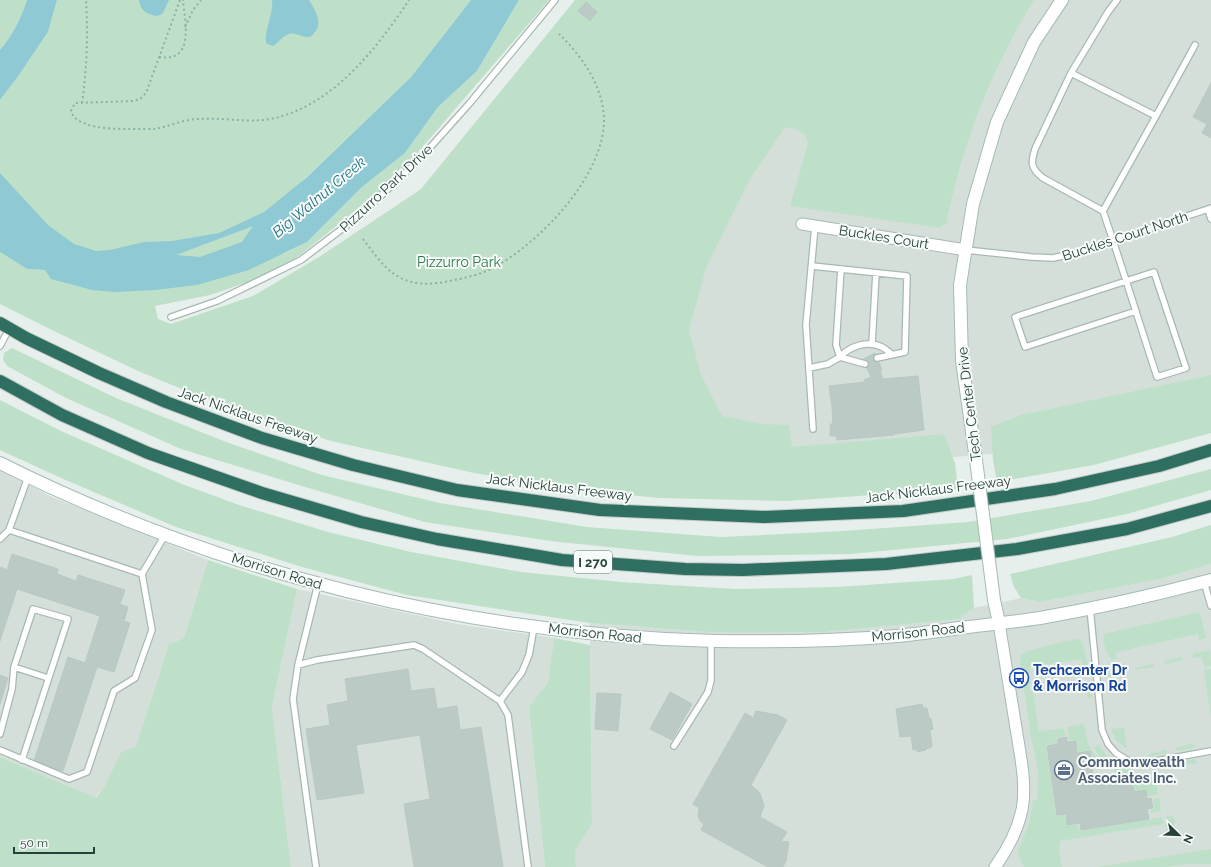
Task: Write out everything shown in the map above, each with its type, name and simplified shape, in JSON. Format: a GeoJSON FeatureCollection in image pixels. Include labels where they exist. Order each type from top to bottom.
{"type":"FeatureCollection","features":[{"type":"Feature","properties":{"kind":"highway","name":"Jack Nicklaus Freeway"},"geometry":{"type":"LineString","coordinates":[[5,326],[98,373],[166,402],[262,438],[353,465],[457,490],[600,510],[765,517],[903,511],[1055,489],[1158,466],[1211,450]]}},
{"type":"Feature","properties":{"kind":"highway","name":"I 270"},"geometry":{"type":"LineString","coordinates":[[0,381],[62,414],[148,453],[262,493],[369,524],[437,539],[562,560],[685,569],[736,570],[886,564],[1032,546],[1126,529],[1211,506]]}},
{"type":"Feature","properties":{"kind":"street","name":"Tech Center Drive"},"geometry":{"type":"LineString","coordinates":[[995,867],[1006,852],[1016,832],[1022,808],[1023,786],[1021,762],[994,600],[962,361],[960,285],[973,204],[997,122],[1034,42],[1062,0]]}},
{"type":"Feature","properties":{"kind":"street","name":"Buckles Court"},"geometry":{"type":"LineString","coordinates":[[802,224],[966,250]]}},
{"type":"Feature","properties":{"kind":"street","name":"Morrison Road"},"geometry":{"type":"LineString","coordinates":[[0,463],[119,518],[290,577],[409,606],[488,620],[580,633],[663,639],[759,642],[844,640],[899,636],[1040,618],[1208,581]]}},
{"type":"Feature","properties":{"kind":"lane","name":"Pizzurro Park Drive"},"geometry":{"type":"LineString","coordinates":[[171,317],[217,301],[301,260],[359,216],[418,161],[469,104],[555,0]]}},
{"type":"Feature","properties":{"kind":"lane"},"geometry":{"type":"LineString","coordinates":[[1117,0],[1070,73],[1035,148],[1032,165],[1038,174],[1043,178],[1103,211],[1114,241],[1126,281],[1136,311],[1157,377],[1186,368],[1154,272],[1126,281],[1015,317],[1025,347],[1136,311]]}},
{"type":"Feature","properties":{"kind":"lane"},"geometry":{"type":"LineString","coordinates":[[1103,211],[1195,45]]}},
{"type":"Feature","properties":{"kind":"lane"},"geometry":{"type":"LineString","coordinates":[[1070,73],[1156,116]]}},
{"type":"Feature","properties":{"kind":"lane","name":"Buckles Court North"},"geometry":{"type":"LineString","coordinates":[[966,250],[1031,258],[1053,258],[1114,241],[1209,208]]}},
{"type":"Feature","properties":{"kind":"lane"},"geometry":{"type":"LineString","coordinates":[[1209,208],[1211,219]]}},
{"type":"Feature","properties":{"kind":"lane"},"geometry":{"type":"LineString","coordinates":[[813,429],[806,325],[815,226]]}},
{"type":"Feature","properties":{"kind":"lane"},"geometry":{"type":"LineString","coordinates":[[812,266],[907,276],[905,352],[877,358]]}},
{"type":"Feature","properties":{"kind":"lane"},"geometry":{"type":"LineString","coordinates":[[840,357],[836,345],[842,269]]}},
{"type":"Feature","properties":{"kind":"lane"},"geometry":{"type":"LineString","coordinates":[[872,344],[876,273]]}},
{"type":"Feature","properties":{"kind":"lane"},"geometry":{"type":"LineString","coordinates":[[0,346],[5,326]]}},
{"type":"Feature","properties":{"kind":"lane"},"geometry":{"type":"LineString","coordinates":[[809,368],[828,364],[840,357],[846,350],[854,347],[872,344],[882,347],[892,354]]}},
{"type":"Feature","properties":{"kind":"lane"},"geometry":{"type":"LineString","coordinates":[[840,357],[865,364]]}},
{"type":"Feature","properties":{"kind":"lane"},"geometry":{"type":"LineString","coordinates":[[0,539],[9,530],[28,477]]}},
{"type":"Feature","properties":{"kind":"lane"},"geometry":{"type":"LineString","coordinates":[[9,530],[142,574]]}},
{"type":"Feature","properties":{"kind":"lane"},"geometry":{"type":"LineString","coordinates":[[0,750],[69,779],[87,772],[114,691],[135,678],[152,630],[142,574],[165,535]]}},
{"type":"Feature","properties":{"kind":"lane"},"geometry":{"type":"LineString","coordinates":[[1208,581],[1211,606]]}},
{"type":"Feature","properties":{"kind":"lane"},"geometry":{"type":"LineString","coordinates":[[316,867],[293,699],[298,665],[318,584]]}},
{"type":"Feature","properties":{"kind":"lane"},"geometry":{"type":"LineString","coordinates":[[1090,608],[1102,730],[1108,744],[1116,753],[1126,760],[1139,764],[1211,751]]}},
{"type":"Feature","properties":{"kind":"lane"},"geometry":{"type":"LineString","coordinates":[[0,734],[12,689],[14,667],[33,609],[68,619],[22,760]]}},
{"type":"Feature","properties":{"kind":"lane"},"geometry":{"type":"LineString","coordinates":[[500,702],[522,672],[529,655],[534,626]]}},
{"type":"Feature","properties":{"kind":"lane"},"geometry":{"type":"LineString","coordinates":[[674,746],[708,692],[711,680],[711,641]]}},
{"type":"Feature","properties":{"kind":"lane"},"geometry":{"type":"LineString","coordinates":[[298,665],[317,660],[414,645],[423,649],[500,702],[508,715],[528,867]]}},
{"type":"Feature","properties":{"kind":"lane"},"geometry":{"type":"LineString","coordinates":[[14,667],[48,678]]}},
{"type":"Feature","properties":{"kind":"path"},"geometry":{"type":"LineString","coordinates":[[82,103],[87,20],[86,0]]}},
{"type":"Feature","properties":{"kind":"path"},"geometry":{"type":"LineString","coordinates":[[181,0],[146,93],[140,99],[124,102],[106,101],[75,103],[70,111],[72,116],[81,123],[90,127],[155,129],[185,120],[198,118],[257,120],[290,114],[328,93],[354,71],[378,43],[409,0]]}},
{"type":"Feature","properties":{"kind":"path"},"geometry":{"type":"LineString","coordinates":[[159,57],[170,58],[182,51],[184,45],[185,28],[181,0]]}},
{"type":"Feature","properties":{"kind":"path"},"geometry":{"type":"LineString","coordinates":[[185,28],[193,10],[201,0]]}},
{"type":"Feature","properties":{"kind":"path"},"geometry":{"type":"LineString","coordinates":[[363,239],[394,275],[412,282],[428,284],[460,279],[489,270],[518,252],[553,220],[576,191],[594,161],[600,146],[604,117],[597,87],[591,74],[559,34]]}},
{"type":"Feature","properties":{"kind":"shaded area"},"geometry":{"type":"Polygon","coordinates":[[[822,0],[1211,0],[1211,403],[1055,449],[813,468],[583,447],[822,0]]]}},
{"type":"Feature","properties":{"kind":"shaded area"},"geometry":{"type":"Polygon","coordinates":[[[0,470],[52,497],[208,560],[184,638],[169,644],[136,748],[121,752],[104,787],[95,798],[0,757],[0,470]]]}},
{"type":"Feature","properties":{"kind":"shaded area"},"geometry":{"type":"Polygon","coordinates":[[[1211,564],[1211,867],[576,867],[575,851],[592,823],[590,623],[708,632],[825,632],[959,619],[974,608],[1021,598],[1040,602],[1161,579],[1211,564]]]}},
{"type":"Feature","properties":{"kind":"shaded area"},"geometry":{"type":"Polygon","coordinates":[[[297,589],[457,624],[554,638],[548,682],[529,707],[545,867],[291,867],[272,707],[297,589]]]}},
{"type":"Feature","properties":{"kind":"green space"},"geometry":{"type":"Polygon","coordinates":[[[0,0],[27,0],[16,26],[0,50],[0,0]]]}},
{"type":"Feature","properties":{"kind":"green space"},"geometry":{"type":"Polygon","coordinates":[[[57,0],[471,0],[411,77],[297,186],[244,244],[198,264],[86,253],[0,202],[0,100],[17,78],[48,32],[57,0]]]}},
{"type":"Feature","properties":{"kind":"green space","name":"Pizzurro Park"},"geometry":{"type":"Polygon","coordinates":[[[519,0],[549,0],[391,182],[289,264],[245,283],[210,295],[155,306],[158,319],[171,324],[253,296],[319,257],[421,189],[575,0],[1034,0],[1004,54],[980,108],[961,165],[946,225],[941,225],[941,228],[790,206],[808,143],[805,135],[792,127],[784,129],[750,179],[706,268],[689,330],[701,375],[722,416],[763,424],[789,425],[792,447],[944,434],[955,463],[958,489],[787,501],[659,498],[569,489],[474,473],[331,441],[223,406],[138,371],[0,304],[0,252],[27,269],[45,270],[283,254],[307,242],[362,187],[405,153],[438,107],[477,71],[519,0]]]}},
{"type":"Feature","properties":{"kind":"green space"},"geometry":{"type":"Polygon","coordinates":[[[12,348],[116,398],[226,442],[322,475],[440,503],[587,527],[721,537],[843,531],[968,522],[1091,501],[1211,469],[1211,490],[1127,514],[1007,539],[851,554],[697,556],[550,541],[425,522],[181,449],[66,398],[7,366],[3,360],[4,353],[12,348]]]}},
{"type":"Feature","properties":{"kind":"green space"},"geometry":{"type":"Polygon","coordinates":[[[1211,375],[1211,433],[1094,465],[997,482],[993,460],[991,427],[1021,415],[1211,375]]]}},
{"type":"Feature","properties":{"kind":"green space"},"geometry":{"type":"Polygon","coordinates":[[[0,400],[61,431],[182,484],[239,505],[328,532],[411,552],[521,572],[621,582],[735,589],[837,587],[953,579],[972,575],[974,608],[959,619],[825,632],[708,632],[590,623],[407,595],[302,567],[176,527],[61,478],[0,450],[0,400]]]}},
{"type":"Feature","properties":{"kind":"green space"},"geometry":{"type":"Polygon","coordinates":[[[1211,525],[1211,564],[1161,579],[1040,602],[1021,598],[1014,587],[1010,574],[1172,537],[1211,525]]]}},
{"type":"Feature","properties":{"kind":"green space"},"geometry":{"type":"Polygon","coordinates":[[[208,560],[297,589],[272,707],[291,867],[0,867],[0,757],[96,798],[104,787],[121,752],[136,747],[169,644],[184,638],[208,560]]]}},
{"type":"Feature","properties":{"kind":"green space"},"geometry":{"type":"Polygon","coordinates":[[[1199,612],[1206,638],[1199,640],[1198,634],[1116,652],[1117,658],[1112,660],[1105,647],[1104,634],[1199,612]]]}},
{"type":"Feature","properties":{"kind":"green space"},"geometry":{"type":"Polygon","coordinates":[[[554,638],[590,645],[592,824],[575,851],[576,867],[545,867],[529,707],[548,682],[554,638]]]}},
{"type":"Feature","properties":{"kind":"green space"},"geometry":{"type":"Polygon","coordinates":[[[1079,639],[1083,644],[1088,665],[1087,667],[1083,667],[1081,659],[1029,667],[1030,674],[1028,677],[1030,690],[1032,691],[1035,700],[1039,731],[1064,728],[1066,736],[1056,738],[1057,743],[1046,745],[1056,815],[1064,815],[1067,826],[1078,824],[1080,831],[1162,817],[1163,824],[1060,841],[1059,851],[1062,867],[1024,867],[1018,855],[1019,848],[1029,823],[1033,800],[1037,800],[1038,770],[1031,737],[1020,660],[1021,655],[1025,652],[1065,641],[1079,639]]]}},
{"type":"Feature","properties":{"kind":"green space"},"geometry":{"type":"Polygon","coordinates":[[[1210,650],[1211,666],[1204,667],[1202,657],[1193,658],[1192,656],[1194,653],[1210,650]]]}},
{"type":"Feature","properties":{"kind":"green space"},"geometry":{"type":"Polygon","coordinates":[[[1180,657],[1183,658],[1183,660],[1166,664],[1164,663],[1165,661],[1180,657]]]}},
{"type":"Feature","properties":{"kind":"green space"},"geometry":{"type":"Polygon","coordinates":[[[1151,664],[1154,665],[1154,667],[1135,670],[1136,668],[1151,664]]]}},
{"type":"Feature","properties":{"kind":"green space"},"geometry":{"type":"Polygon","coordinates":[[[1211,669],[1211,718],[1204,670],[1211,669]]]}},
{"type":"Feature","properties":{"kind":"green space"},"geometry":{"type":"Polygon","coordinates":[[[1125,670],[1126,673],[1107,676],[1108,674],[1125,670]]]}},
{"type":"Feature","properties":{"kind":"green space"},"geometry":{"type":"Polygon","coordinates":[[[1086,681],[1090,682],[1092,696],[1090,698],[1087,698],[1086,681]]]}},
{"type":"Feature","properties":{"kind":"green space"},"geometry":{"type":"Polygon","coordinates":[[[1084,724],[1088,744],[1103,767],[1093,768],[1090,750],[1078,752],[1077,740],[1069,740],[1067,727],[1084,724]]]}},
{"type":"Feature","properties":{"kind":"green space"},"geometry":{"type":"Polygon","coordinates":[[[1124,727],[1127,749],[1116,740],[1111,729],[1124,727]]]}},
{"type":"Feature","properties":{"kind":"green space"},"geometry":{"type":"Polygon","coordinates":[[[1192,744],[1195,746],[1193,748],[1179,751],[1176,750],[1177,747],[1192,744]]]}},
{"type":"Feature","properties":{"kind":"green space"},"geometry":{"type":"Polygon","coordinates":[[[1099,745],[1110,760],[1108,764],[1105,764],[1094,748],[1099,745]]]}},
{"type":"Feature","properties":{"kind":"green space"},"geometry":{"type":"Polygon","coordinates":[[[1164,750],[1167,751],[1167,753],[1148,756],[1149,754],[1164,750]]]}},
{"type":"Feature","properties":{"kind":"green space"},"geometry":{"type":"Polygon","coordinates":[[[1194,759],[1197,763],[1178,766],[1179,763],[1194,759]]]}},
{"type":"Feature","properties":{"kind":"green space"},"geometry":{"type":"Polygon","coordinates":[[[1116,764],[1132,770],[1131,776],[1114,771],[1116,764]]]}},
{"type":"Feature","properties":{"kind":"green space"},"geometry":{"type":"Polygon","coordinates":[[[1114,773],[1136,780],[1156,778],[1158,795],[1147,796],[1146,790],[1134,792],[1132,781],[1108,784],[1105,779],[1109,774],[1114,773]]]}},
{"type":"Feature","properties":{"kind":"green space"},"geometry":{"type":"Polygon","coordinates":[[[1159,798],[1161,811],[1151,813],[1150,810],[1154,809],[1153,799],[1159,798]]]}},
{"type":"Feature","properties":{"kind":"green space"},"geometry":{"type":"Polygon","coordinates":[[[1165,817],[1174,817],[1175,822],[1170,831],[1167,832],[1165,817]]]}},
{"type":"Feature","properties":{"kind":"green space"},"geometry":{"type":"Polygon","coordinates":[[[1211,849],[1211,864],[1184,864],[1167,867],[1097,867],[1211,849]]]}},
{"type":"Feature","properties":{"kind":"water"},"geometry":{"type":"Polygon","coordinates":[[[27,0],[57,0],[48,32],[17,78],[0,100],[0,50],[16,26],[27,0]]]}},
{"type":"Feature","properties":{"kind":"water"},"geometry":{"type":"Polygon","coordinates":[[[139,0],[169,0],[163,13],[158,16],[145,12],[141,7],[139,0]]]}},
{"type":"Feature","properties":{"kind":"water"},"geometry":{"type":"Polygon","coordinates":[[[272,0],[309,0],[316,12],[318,20],[317,28],[313,34],[307,37],[289,34],[273,46],[267,44],[266,35],[272,0]]]}},
{"type":"Feature","properties":{"kind":"water","name":"Big Walnut Creek"},"geometry":{"type":"Polygon","coordinates":[[[471,0],[519,0],[477,71],[438,107],[405,153],[362,187],[307,242],[249,270],[197,285],[155,290],[115,292],[92,290],[51,279],[45,270],[27,269],[0,252],[0,173],[48,225],[74,244],[96,251],[110,250],[144,242],[172,241],[219,233],[264,212],[306,178],[411,77],[471,0]],[[253,226],[176,255],[200,257],[242,242],[253,226]]]}},
{"type":"Feature","properties":{"kind":"building"},"geometry":{"type":"Polygon","coordinates":[[[586,2],[597,12],[590,21],[578,11],[586,2]]]}},
{"type":"Feature","properties":{"kind":"building"},"geometry":{"type":"Polygon","coordinates":[[[1211,83],[1211,138],[1202,133],[1207,124],[1193,117],[1211,83]]]}},
{"type":"Feature","properties":{"kind":"building"},"geometry":{"type":"Polygon","coordinates":[[[875,353],[882,370],[880,371],[883,379],[918,376],[924,430],[894,435],[837,440],[836,436],[830,436],[830,424],[833,424],[829,386],[865,382],[864,380],[871,377],[863,359],[875,353]]]}},
{"type":"Feature","properties":{"kind":"building"},"geometry":{"type":"Polygon","coordinates":[[[12,554],[58,569],[57,574],[76,581],[78,575],[125,590],[120,604],[128,607],[124,621],[130,623],[114,672],[97,667],[63,771],[34,761],[68,657],[85,663],[100,616],[17,589],[0,641],[0,570],[1,567],[7,570],[12,554]]]}},
{"type":"Feature","properties":{"kind":"building"},"geometry":{"type":"Polygon","coordinates":[[[408,669],[411,691],[434,688],[437,709],[457,706],[460,730],[481,727],[503,867],[414,867],[404,804],[430,799],[420,735],[356,745],[364,793],[317,800],[306,729],[330,725],[327,705],[348,701],[345,679],[408,669]]]}},
{"type":"Feature","properties":{"kind":"building"},"geometry":{"type":"Polygon","coordinates":[[[0,675],[8,678],[0,704],[0,675]]]}},
{"type":"Feature","properties":{"kind":"building"},"geometry":{"type":"Polygon","coordinates":[[[670,692],[692,704],[672,740],[650,729],[670,692]]]}},
{"type":"Feature","properties":{"kind":"building"},"geometry":{"type":"Polygon","coordinates":[[[597,693],[621,694],[618,731],[595,729],[597,693]]]}},
{"type":"Feature","properties":{"kind":"building"},"geometry":{"type":"Polygon","coordinates":[[[922,704],[923,708],[927,708],[929,718],[931,719],[933,729],[930,730],[932,747],[917,752],[917,749],[913,750],[911,736],[900,737],[896,709],[922,704]]]}},
{"type":"Feature","properties":{"kind":"building"},"geometry":{"type":"Polygon","coordinates":[[[756,711],[778,715],[787,720],[751,785],[760,793],[764,806],[760,817],[787,832],[781,841],[789,842],[786,861],[783,867],[768,867],[701,830],[704,824],[698,816],[699,808],[693,804],[745,713],[753,718],[756,711]]]}},
{"type":"Feature","properties":{"kind":"building"},"geometry":{"type":"Polygon","coordinates":[[[1067,737],[1067,742],[1076,741],[1077,753],[1090,751],[1093,776],[1103,778],[1107,786],[1132,782],[1134,792],[1146,790],[1147,799],[1151,798],[1153,808],[1147,809],[1149,819],[1081,830],[1080,823],[1067,825],[1066,814],[1057,815],[1047,746],[1058,744],[1058,739],[1067,737]]]}},
{"type":"Feature","properties":{"kind":"place","name":"Techcenter Dr & Morrison Rd"},"geometry":{"type":"Point","coordinates":[1019,678]}},
{"type":"Feature","properties":{"kind":"place","name":"Commonwealth Associates Inc."},"geometry":{"type":"Point","coordinates":[1064,770]}}]}
